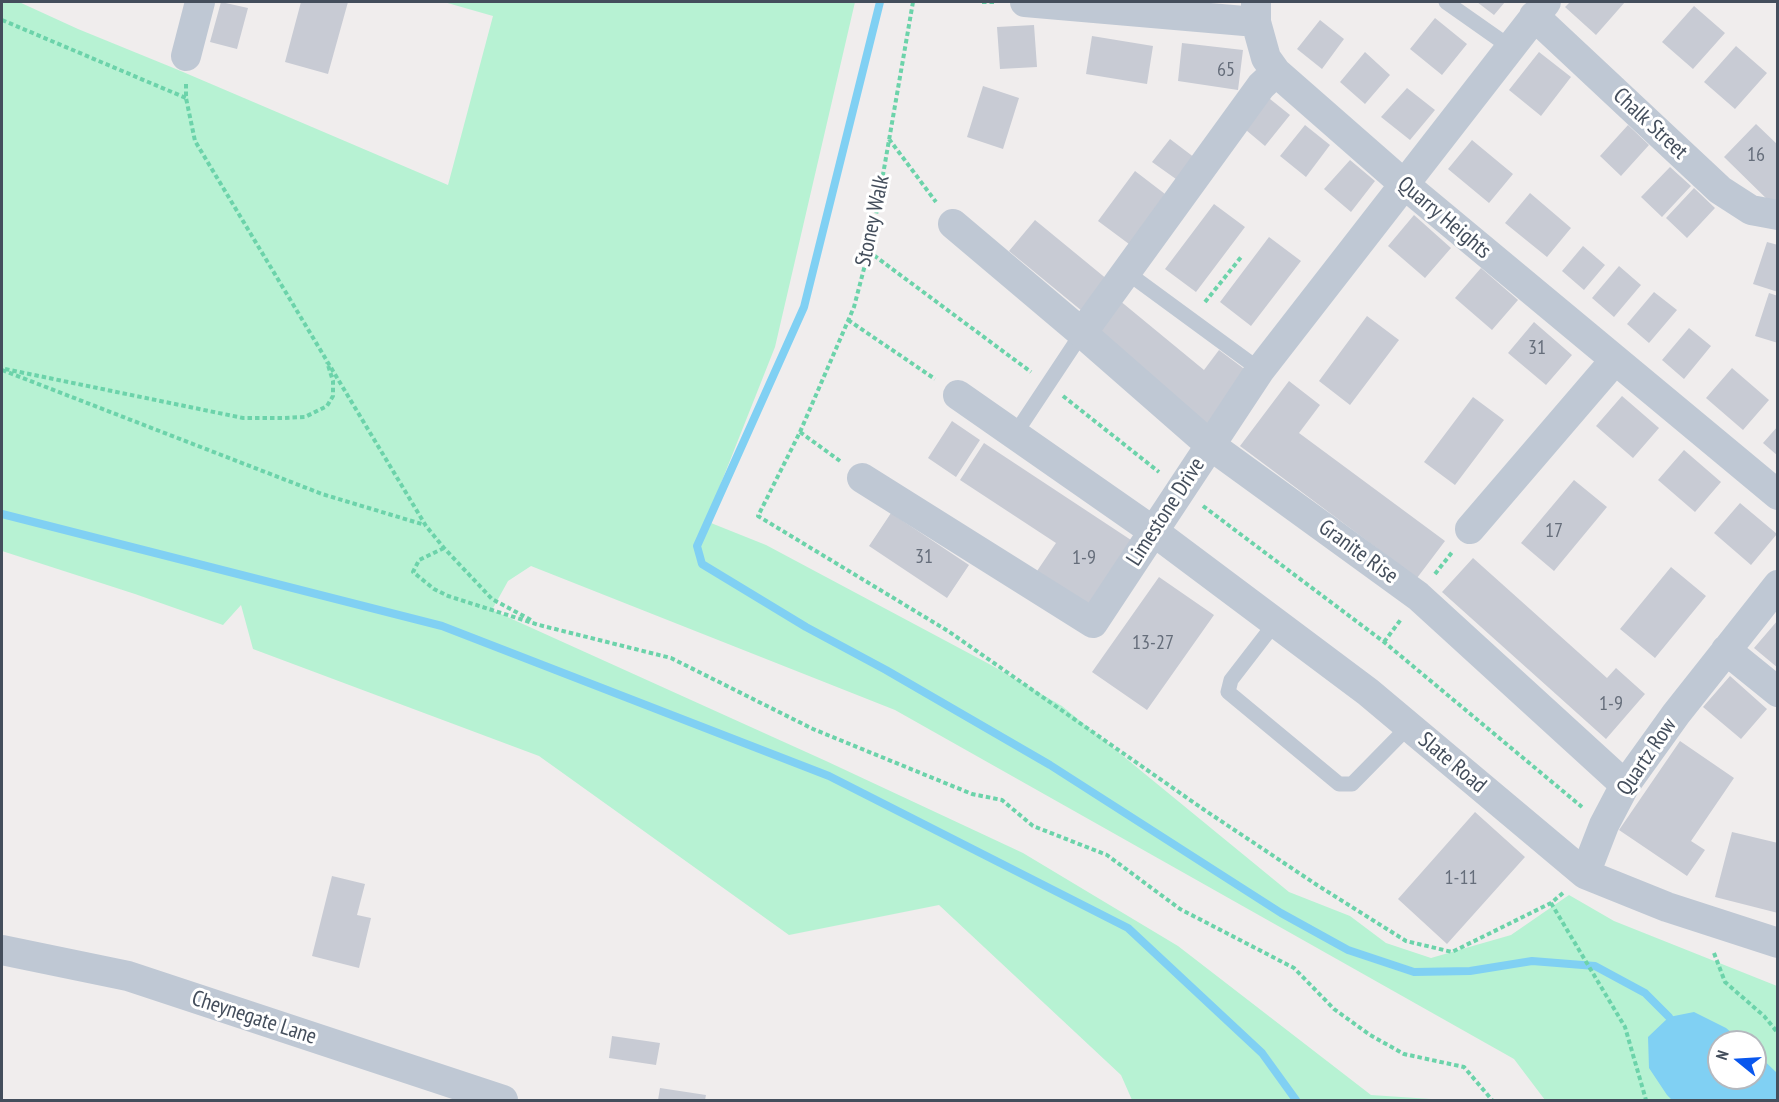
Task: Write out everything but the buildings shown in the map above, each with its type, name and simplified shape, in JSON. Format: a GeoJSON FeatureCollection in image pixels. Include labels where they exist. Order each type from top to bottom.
{"type":"FeatureCollection","features":[{"type":"Feature","properties":{"kind":"street"},"geometry":{"type":"LineString","coordinates":[[186,56],[200,2]]}},
{"type":"Feature","properties":{"kind":"street","name":"Quarry Heights"},"geometry":{"type":"LineString","coordinates":[[1025,2],[1256,12],[1266,58],[1276,72],[1405,185],[1778,495]]}},
{"type":"Feature","properties":{"kind":"street","name":"Chalk Street"},"geometry":{"type":"LineString","coordinates":[[1405,185],[1540,9],[1720,190],[1751,210],[1778,215]]}},
{"type":"Feature","properties":{"kind":"street"},"geometry":{"type":"LineString","coordinates":[[953,224],[1082,333],[1261,86],[1276,72]]}},
{"type":"Feature","properties":{"kind":"street","name":"Limestone Drive"},"geometry":{"type":"LineString","coordinates":[[862,478],[1093,623],[1260,370],[1405,185]]}},
{"type":"Feature","properties":{"kind":"street","name":"Granite Rise"},"geometry":{"type":"LineString","coordinates":[[1082,333],[1210,445],[1418,596],[1625,785]]}},
{"type":"Feature","properties":{"kind":"street"},"geometry":{"type":"LineString","coordinates":[[1470,529],[1615,360]]}},
{"type":"Feature","properties":{"kind":"street"},"geometry":{"type":"LineString","coordinates":[[958,395],[1154,531]]}},
{"type":"Feature","properties":{"kind":"street","name":"Slate Road"},"geometry":{"type":"LineString","coordinates":[[1154,531],[1368,692],[1585,874],[1667,907],[1778,943]]}},
{"type":"Feature","properties":{"kind":"street","name":"Quartz Row"},"geometry":{"type":"LineString","coordinates":[[1585,874],[1604,825],[1625,785],[1676,714],[1778,585]]}},
{"type":"Feature","properties":{"kind":"street"},"geometry":{"type":"LineString","coordinates":[[1726,650],[1778,692]]}},
{"type":"Feature","properties":{"kind":"street","name":"Cheynegate Lane"},"geometry":{"type":"LineString","coordinates":[[2,950],[128,976],[503,1101]]}},
{"type":"Feature","properties":{"kind":"lane"},"geometry":{"type":"LineString","coordinates":[[1446,2],[1510,47]]}},
{"type":"Feature","properties":{"kind":"lane"},"geometry":{"type":"LineString","coordinates":[[1125,271],[1260,370]]}},
{"type":"Feature","properties":{"kind":"lane"},"geometry":{"type":"LineString","coordinates":[[1015,434],[1082,333]]}},
{"type":"Feature","properties":{"kind":"lane"},"geometry":{"type":"LineString","coordinates":[[1275,623],[1231,680],[1228,692],[1339,784],[1352,784],[1409,726]]}},
{"type":"Feature","properties":{"kind":"path","name":"Stoney Walk"},"geometry":{"type":"LineString","coordinates":[[913,2],[868,251],[854,307],[800,432],[758,516],[948,631],[1203,809],[1406,941],[1452,952],[1551,903]]}},
{"type":"Feature","properties":{"kind":"path"},"geometry":{"type":"LineString","coordinates":[[982,2],[991,2]]}},
{"type":"Feature","properties":{"kind":"path"},"geometry":{"type":"LineString","coordinates":[[2,20],[186,98],[195,141],[325,354],[426,526],[444,549],[492,599],[539,625]]}},
{"type":"Feature","properties":{"kind":"path"},"geometry":{"type":"LineString","coordinates":[[889,139],[953,224]]}},
{"type":"Feature","properties":{"kind":"path"},"geometry":{"type":"LineString","coordinates":[[868,251],[1048,384],[1181,489],[1384,642],[1604,825]]}},
{"type":"Feature","properties":{"kind":"path"},"geometry":{"type":"LineString","coordinates":[[1191,320],[1242,256]]}},
{"type":"Feature","properties":{"kind":"path"},"geometry":{"type":"LineString","coordinates":[[848,320],[958,395]]}},
{"type":"Feature","properties":{"kind":"path"},"geometry":{"type":"LineString","coordinates":[[2,370],[243,418],[305,417],[327,406],[333,396],[333,381],[325,354]]}},
{"type":"Feature","properties":{"kind":"path"},"geometry":{"type":"LineString","coordinates":[[2,370],[322,494],[426,526]]}},
{"type":"Feature","properties":{"kind":"path"},"geometry":{"type":"LineString","coordinates":[[800,432],[862,478]]}},
{"type":"Feature","properties":{"kind":"path"},"geometry":{"type":"LineString","coordinates":[[1418,596],[1470,529]]}},
{"type":"Feature","properties":{"kind":"path"},"geometry":{"type":"LineString","coordinates":[[444,549],[419,560],[413,572],[434,589],[448,596],[539,625],[672,658],[813,729],[972,794],[1002,800],[1033,826],[1107,855],[1180,909],[1294,969],[1334,1009],[1370,1035],[1404,1054],[1464,1067],[1492,1101]]}},
{"type":"Feature","properties":{"kind":"path"},"geometry":{"type":"LineString","coordinates":[[1585,874],[1551,903],[1625,1027],[1646,1101]]}},
{"type":"Feature","properties":{"kind":"path"},"geometry":{"type":"LineString","coordinates":[[1701,918],[1725,982],[1764,1016],[1778,1033]]}},
{"type":"Feature","properties":{"kind":"green space"},"geometry":{"type":"Polygon","coordinates":[[[2,2],[19,2],[448,185],[493,16],[444,2],[855,2],[775,347],[706,521],[766,545],[991,665],[1062,706],[1289,892],[1350,916],[1386,943],[1431,958],[1511,935],[1569,895],[1614,921],[1777,986],[1777,1100],[1545,1100],[1514,1059],[895,710],[531,566],[508,581],[492,610],[1023,853],[1178,946],[1371,1095],[1431,1099],[1132,1100],[1121,1075],[939,905],[789,935],[539,756],[253,649],[241,605],[223,625],[2,551],[2,2]]]}},
{"type":"Feature","properties":{"kind":"water"},"geometry":{"type":"Polygon","coordinates":[[[1694,1012],[1728,1030],[1707,1030],[1707,1090],[1767,1090],[1767,1063],[1777,1073],[1777,1100],[1672,1100],[1649,1068],[1648,1037],[1669,1017],[1694,1012]]]}},
{"type":"Feature","properties":{"kind":"waterway"},"geometry":{"type":"LineString","coordinates":[[880,2],[804,307],[697,546],[702,564],[806,627],[886,670],[1050,765],[1281,913],[1348,950],[1414,972],[1470,971],[1532,961],[1595,966],[1645,993],[1669,1017]]}},
{"type":"Feature","properties":{"kind":"waterway"},"geometry":{"type":"LineString","coordinates":[[2,514],[442,626],[829,776],[1128,928],[1262,1053],[1296,1100]]}}]}
